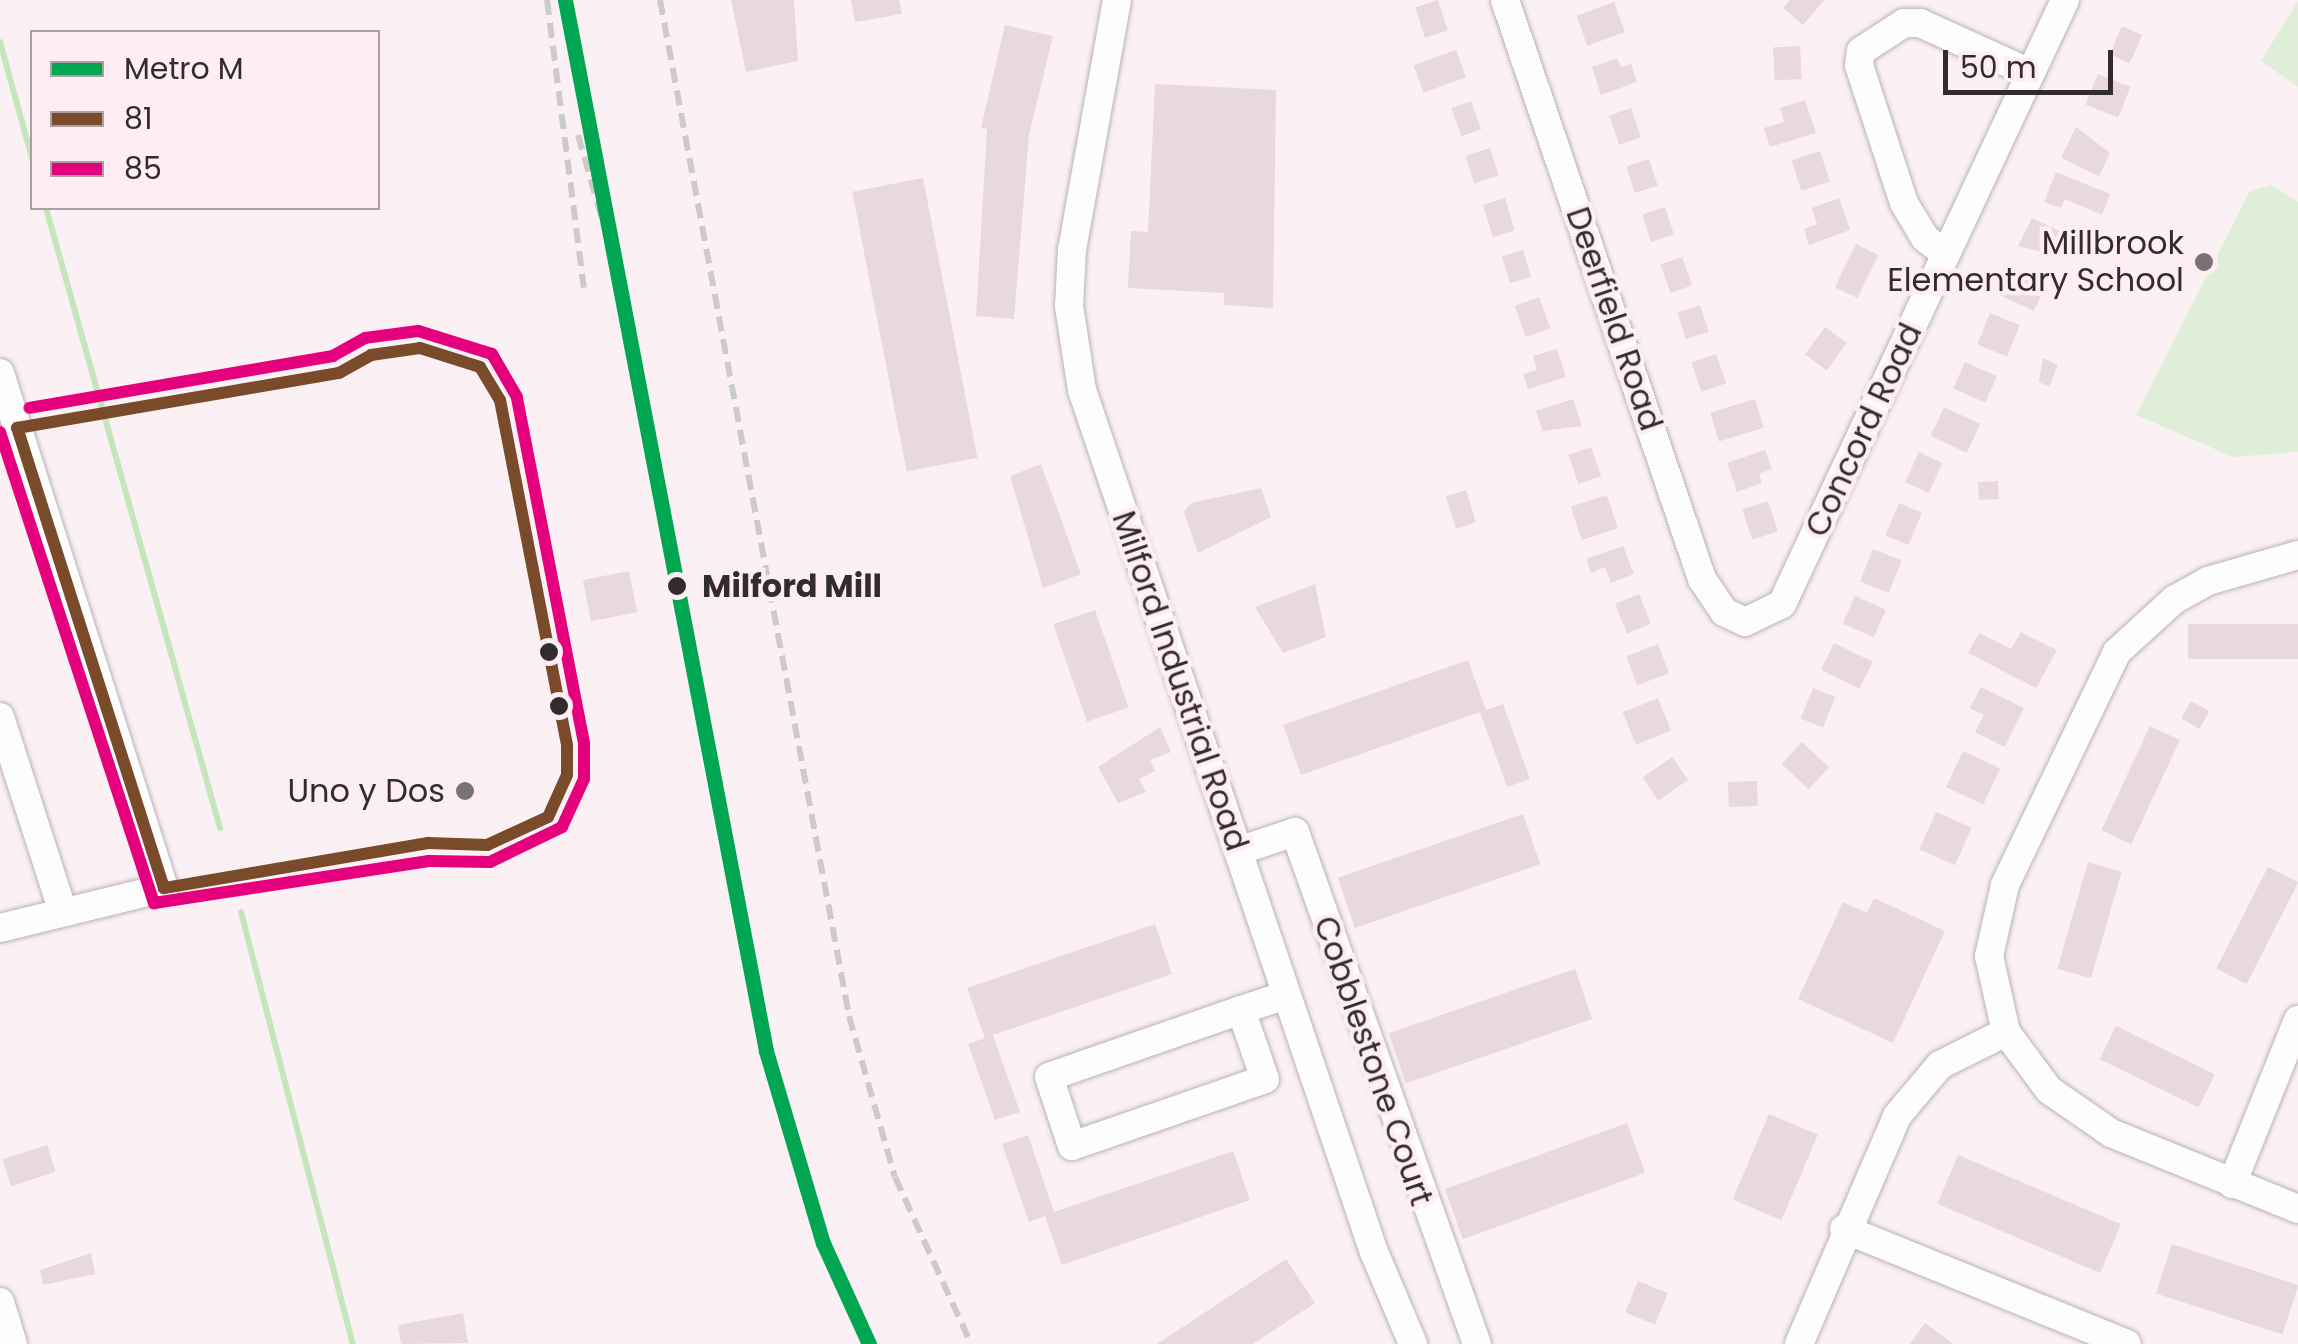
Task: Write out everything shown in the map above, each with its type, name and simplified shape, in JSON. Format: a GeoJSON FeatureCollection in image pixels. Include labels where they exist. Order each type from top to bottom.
{"type":"FeatureCollection","features":[{"type":"Feature","properties":{"kind":"street","name":"Milford Industrial Road"},"geometry":{"type":"LineString","coordinates":[[1118,0],[1072,249],[1073,342],[1082,390],[1286,995],[1413,1344]]}},
{"type":"Feature","properties":{"kind":"street","name":"Deerfield Road"},"geometry":{"type":"LineString","coordinates":[[1505,0],[1702,579],[1724,612],[1745,622]]}},
{"type":"Feature","properties":{"kind":"street","name":"Concord Road"},"geometry":{"type":"LineString","coordinates":[[1745,622],[1782,604],[2064,0]]}},
{"type":"Feature","properties":{"kind":"street"},"geometry":{"type":"LineString","coordinates":[[1946,254],[1925,238],[1904,203],[1861,51],[1904,24],[1920,23],[2030,73]]}},
{"type":"Feature","properties":{"kind":"street"},"geometry":{"type":"LineString","coordinates":[[0,373],[164,888],[0,928]]}},
{"type":"Feature","properties":{"kind":"street"},"geometry":{"type":"LineString","coordinates":[[2298,556],[2192,590],[2117,652],[1994,921],[1989,956],[2006,1032],[2076,1112],[2232,1184],[2298,1208]]}},
{"type":"Feature","properties":{"kind":"street"},"geometry":{"type":"LineString","coordinates":[[0,718],[63,912]]}},
{"type":"Feature","properties":{"kind":"street","name":"Cobblestone Court"},"geometry":{"type":"LineString","coordinates":[[1238,851],[1295,832],[1478,1344]]}},
{"type":"Feature","properties":{"kind":"street"},"geometry":{"type":"LineString","coordinates":[[1242,1010],[1265,1079],[1072,1146],[1048,1077],[1242,1010],[1286,995]]}},
{"type":"Feature","properties":{"kind":"street"},"geometry":{"type":"LineString","coordinates":[[2232,1184],[2298,1020]]}},
{"type":"Feature","properties":{"kind":"street"},"geometry":{"type":"LineString","coordinates":[[1799,1344],[1844,1229],[1920,1084],[2006,1032]]}},
{"type":"Feature","properties":{"kind":"street"},"geometry":{"type":"LineString","coordinates":[[1844,1229],[2127,1344]]}},
{"type":"Feature","properties":{"kind":"street"},"geometry":{"type":"LineString","coordinates":[[0,1302],[13,1344]]}},
{"type":"Feature","properties":{"kind":"green space"},"geometry":{"type":"Polygon","coordinates":[[[2298,1],[2298,87],[2261,61],[2298,1]]]}},
{"type":"Feature","properties":{"kind":"green space"},"geometry":{"type":"Polygon","coordinates":[[[2272,185],[2298,202],[2298,452],[2233,457],[2136,415],[2250,191],[2272,185]]]}},
{"type":"Feature","properties":{"kind":"building"},"geometry":{"type":"Polygon","coordinates":[[[731,0],[794,0],[798,61],[746,72],[731,0]]]}},
{"type":"Feature","properties":{"kind":"building"},"geometry":{"type":"Polygon","coordinates":[[[851,0],[899,0],[902,14],[855,22],[851,0]]]}},
{"type":"Feature","properties":{"kind":"building"},"geometry":{"type":"Polygon","coordinates":[[[1438,0],[1448,30],[1425,38],[1415,7],[1438,0]]]}},
{"type":"Feature","properties":{"kind":"building"},"geometry":{"type":"Polygon","coordinates":[[[1790,0],[1824,0],[1803,25],[1783,8],[1790,0]]]}},
{"type":"Feature","properties":{"kind":"building"},"geometry":{"type":"Polygon","coordinates":[[[1614,2],[1625,32],[1587,46],[1576,16],[1614,2]]]}},
{"type":"Feature","properties":{"kind":"building"},"geometry":{"type":"Polygon","coordinates":[[[1005,25],[1053,36],[1029,135],[1014,319],[976,316],[987,129],[981,128],[1005,25]]]}},
{"type":"Feature","properties":{"kind":"building"},"geometry":{"type":"Polygon","coordinates":[[[2122,26],[2142,35],[2129,63],[2109,54],[2122,26]]]}},
{"type":"Feature","properties":{"kind":"building"},"geometry":{"type":"Polygon","coordinates":[[[1800,46],[1802,79],[1775,80],[1773,47],[1800,46]]]}},
{"type":"Feature","properties":{"kind":"building"},"geometry":{"type":"Polygon","coordinates":[[[1456,50],[1466,77],[1424,93],[1414,65],[1456,50]]]}},
{"type":"Feature","properties":{"kind":"building"},"geometry":{"type":"Polygon","coordinates":[[[1617,58],[1621,67],[1631,64],[1637,82],[1601,95],[1592,67],[1617,58]]]}},
{"type":"Feature","properties":{"kind":"building"},"geometry":{"type":"Polygon","coordinates":[[[2098,74],[2130,87],[2118,118],[2086,105],[2098,74]]]}},
{"type":"Feature","properties":{"kind":"building"},"geometry":{"type":"Polygon","coordinates":[[[1155,84],[1276,90],[1273,308],[1224,305],[1224,293],[1128,288],[1131,231],[1148,232],[1155,84]]]}},
{"type":"Feature","properties":{"kind":"building"},"geometry":{"type":"Polygon","coordinates":[[[1805,100],[1816,133],[1770,147],[1764,128],[1784,122],[1780,108],[1805,100]]]}},
{"type":"Feature","properties":{"kind":"building"},"geometry":{"type":"Polygon","coordinates":[[[1471,101],[1481,129],[1462,136],[1451,108],[1471,101]]]}},
{"type":"Feature","properties":{"kind":"building"},"geometry":{"type":"Polygon","coordinates":[[[1631,108],[1641,137],[1619,145],[1609,115],[1631,108]]]}},
{"type":"Feature","properties":{"kind":"building"},"geometry":{"type":"Polygon","coordinates":[[[2076,127],[2110,153],[2099,176],[2061,158],[2076,127]]]}},
{"type":"Feature","properties":{"kind":"building"},"geometry":{"type":"Polygon","coordinates":[[[1490,148],[1499,176],[1474,184],[1465,156],[1490,148]]]}},
{"type":"Feature","properties":{"kind":"building"},"geometry":{"type":"Polygon","coordinates":[[[1820,151],[1830,181],[1801,191],[1791,160],[1820,151]]]}},
{"type":"Feature","properties":{"kind":"building"},"geometry":{"type":"Polygon","coordinates":[[[1649,159],[1658,186],[1635,193],[1626,166],[1649,159]]]}},
{"type":"Feature","properties":{"kind":"building"},"geometry":{"type":"Polygon","coordinates":[[[2056,172],[2110,194],[2102,215],[2065,199],[2061,208],[2044,202],[2056,172]]]}},
{"type":"Feature","properties":{"kind":"building"},"geometry":{"type":"Polygon","coordinates":[[[923,178],[977,458],[907,472],[852,192],[923,178]]]}},
{"type":"Feature","properties":{"kind":"building"},"geometry":{"type":"Polygon","coordinates":[[[1505,198],[1515,231],[1493,237],[1483,205],[1505,198]]]}},
{"type":"Feature","properties":{"kind":"building"},"geometry":{"type":"Polygon","coordinates":[[[1839,198],[1850,230],[1809,245],[1804,229],[1817,224],[1812,208],[1839,198]]]}},
{"type":"Feature","properties":{"kind":"building"},"geometry":{"type":"Polygon","coordinates":[[[1665,207],[1674,235],[1651,242],[1642,214],[1665,207]]]}},
{"type":"Feature","properties":{"kind":"building"},"geometry":{"type":"Polygon","coordinates":[[[2032,218],[2068,235],[2059,256],[2018,246],[2032,218]]]}},
{"type":"Feature","properties":{"kind":"building"},"geometry":{"type":"Polygon","coordinates":[[[1856,244],[1878,255],[1857,298],[1835,287],[1856,244]]]}},
{"type":"Feature","properties":{"kind":"building"},"geometry":{"type":"Polygon","coordinates":[[[1523,250],[1531,277],[1510,283],[1502,256],[1523,250]]]}},
{"type":"Feature","properties":{"kind":"building"},"geometry":{"type":"Polygon","coordinates":[[[1682,257],[1692,285],[1671,293],[1660,265],[1682,257]]]}},
{"type":"Feature","properties":{"kind":"building"},"geometry":{"type":"Polygon","coordinates":[[[2011,265],[2047,282],[2034,311],[1997,294],[2011,265]]]}},
{"type":"Feature","properties":{"kind":"building"},"geometry":{"type":"Polygon","coordinates":[[[1539,297],[1550,328],[1526,337],[1515,306],[1539,297]]]}},
{"type":"Feature","properties":{"kind":"building"},"geometry":{"type":"Polygon","coordinates":[[[1700,305],[1709,332],[1686,339],[1677,312],[1700,305]]]}},
{"type":"Feature","properties":{"kind":"building"},"geometry":{"type":"Polygon","coordinates":[[[1990,313],[2020,325],[2007,357],[1977,345],[1990,313]]]}},
{"type":"Feature","properties":{"kind":"building"},"geometry":{"type":"Polygon","coordinates":[[[1825,327],[1847,343],[1827,370],[1805,355],[1825,327]]]}},
{"type":"Feature","properties":{"kind":"building"},"geometry":{"type":"Polygon","coordinates":[[[1557,349],[1566,377],[1528,389],[1523,374],[1537,370],[1533,356],[1557,349]]]}},
{"type":"Feature","properties":{"kind":"building"},"geometry":{"type":"Polygon","coordinates":[[[1716,354],[1726,383],[1702,392],[1691,362],[1716,354]]]}},
{"type":"Feature","properties":{"kind":"building"},"geometry":{"type":"Polygon","coordinates":[[[2043,358],[2058,365],[2049,387],[2039,382],[2043,358]]]}},
{"type":"Feature","properties":{"kind":"building"},"geometry":{"type":"Polygon","coordinates":[[[1965,362],[1997,376],[1985,403],[1953,388],[1965,362]]]}},
{"type":"Feature","properties":{"kind":"building"},"geometry":{"type":"Polygon","coordinates":[[[1573,399],[1582,426],[1543,431],[1536,411],[1573,399]]]}},
{"type":"Feature","properties":{"kind":"building"},"geometry":{"type":"Polygon","coordinates":[[[1755,399],[1764,428],[1719,441],[1710,413],[1755,399]]]}},
{"type":"Feature","properties":{"kind":"building"},"geometry":{"type":"Polygon","coordinates":[[[1944,407],[1980,424],[1967,453],[1930,436],[1944,407]]]}},
{"type":"Feature","properties":{"kind":"building"},"geometry":{"type":"Polygon","coordinates":[[[1591,447],[1601,476],[1578,484],[1568,455],[1591,447]]]}},
{"type":"Feature","properties":{"kind":"building"},"geometry":{"type":"Polygon","coordinates":[[[1765,450],[1772,469],[1759,474],[1762,483],[1737,492],[1727,463],[1765,450]]]}},
{"type":"Feature","properties":{"kind":"building"},"geometry":{"type":"Polygon","coordinates":[[[1919,452],[1943,463],[1929,493],[1905,482],[1919,452]]]}},
{"type":"Feature","properties":{"kind":"building"},"geometry":{"type":"Polygon","coordinates":[[[1041,464],[1081,574],[1043,588],[1010,476],[1041,464]]]}},
{"type":"Feature","properties":{"kind":"building"},"geometry":{"type":"Polygon","coordinates":[[[1998,481],[1999,499],[1979,500],[1978,482],[1998,481]]]}},
{"type":"Feature","properties":{"kind":"building"},"geometry":{"type":"Polygon","coordinates":[[[1261,488],[1271,517],[1198,553],[1184,512],[1191,503],[1261,488]]]}},
{"type":"Feature","properties":{"kind":"building"},"geometry":{"type":"Polygon","coordinates":[[[1466,490],[1476,523],[1456,529],[1446,496],[1466,490]]]}},
{"type":"Feature","properties":{"kind":"building"},"geometry":{"type":"Polygon","coordinates":[[[1607,495],[1618,528],[1582,540],[1571,507],[1607,495]]]}},
{"type":"Feature","properties":{"kind":"building"},"geometry":{"type":"Polygon","coordinates":[[[1768,501],[1778,531],[1752,540],[1742,509],[1768,501]]]}},
{"type":"Feature","properties":{"kind":"building"},"geometry":{"type":"Polygon","coordinates":[[[1899,503],[1922,513],[1908,545],[1885,535],[1899,503]]]}},
{"type":"Feature","properties":{"kind":"building"},"geometry":{"type":"Polygon","coordinates":[[[1623,546],[1634,574],[1611,583],[1605,567],[1591,573],[1586,559],[1623,546]]]}},
{"type":"Feature","properties":{"kind":"building"},"geometry":{"type":"Polygon","coordinates":[[[1873,549],[1902,561],[1889,593],[1860,581],[1873,549]]]}},
{"type":"Feature","properties":{"kind":"building"},"geometry":{"type":"Polygon","coordinates":[[[629,571],[637,612],[591,621],[583,580],[629,571]]]}},
{"type":"Feature","properties":{"kind":"building"},"geometry":{"type":"Polygon","coordinates":[[[1315,584],[1326,637],[1283,653],[1255,607],[1315,584]]]}},
{"type":"Feature","properties":{"kind":"building"},"geometry":{"type":"Polygon","coordinates":[[[1639,594],[1651,624],[1627,633],[1615,604],[1639,594]]]}},
{"type":"Feature","properties":{"kind":"building"},"geometry":{"type":"Polygon","coordinates":[[[1855,596],[1886,610],[1874,637],[1843,623],[1855,596]]]}},
{"type":"Feature","properties":{"kind":"building"},"geometry":{"type":"Polygon","coordinates":[[[1095,610],[1129,707],[1087,722],[1053,624],[1095,610]]]}},
{"type":"Feature","properties":{"kind":"building"},"geometry":{"type":"Polygon","coordinates":[[[2188,624],[2298,624],[2298,659],[2188,659],[2188,624]]]}},
{"type":"Feature","properties":{"kind":"building"},"geometry":{"type":"Polygon","coordinates":[[[2021,632],[2057,650],[2036,688],[1968,653],[1979,633],[2011,649],[2021,632]]]}},
{"type":"Feature","properties":{"kind":"building"},"geometry":{"type":"Polygon","coordinates":[[[1834,643],[1873,662],[1859,689],[1821,670],[1834,643]]]}},
{"type":"Feature","properties":{"kind":"building"},"geometry":{"type":"Polygon","coordinates":[[[1658,644],[1669,673],[1637,685],[1626,656],[1658,644]]]}},
{"type":"Feature","properties":{"kind":"building"},"geometry":{"type":"Polygon","coordinates":[[[1468,660],[1486,710],[1503,704],[1530,779],[1507,787],[1480,712],[1301,775],[1283,725],[1468,660]]]}},
{"type":"Feature","properties":{"kind":"building"},"geometry":{"type":"Polygon","coordinates":[[[1981,687],[2024,708],[2005,747],[1975,732],[1984,715],[1970,708],[1981,687]]]}},
{"type":"Feature","properties":{"kind":"building"},"geometry":{"type":"Polygon","coordinates":[[[1813,688],[1835,697],[1823,728],[1801,719],[1813,688]]]}},
{"type":"Feature","properties":{"kind":"building"},"geometry":{"type":"Polygon","coordinates":[[[1658,698],[1671,730],[1636,745],[1623,712],[1658,698]]]}},
{"type":"Feature","properties":{"kind":"building"},"geometry":{"type":"Polygon","coordinates":[[[2191,701],[2209,711],[2200,729],[2181,718],[2191,701]]]}},
{"type":"Feature","properties":{"kind":"building"},"geometry":{"type":"Polygon","coordinates":[[[2150,726],[2180,740],[2131,844],[2101,830],[2150,726]]]}},
{"type":"Feature","properties":{"kind":"building"},"geometry":{"type":"Polygon","coordinates":[[[1160,727],[1171,752],[1150,760],[1155,771],[1139,779],[1146,792],[1118,803],[1098,767],[1160,727]]]}},
{"type":"Feature","properties":{"kind":"building"},"geometry":{"type":"Polygon","coordinates":[[[1802,742],[1829,767],[1809,789],[1782,764],[1802,742]]]}},
{"type":"Feature","properties":{"kind":"building"},"geometry":{"type":"Polygon","coordinates":[[[1963,751],[2000,768],[1983,805],[1946,787],[1963,751]]]}},
{"type":"Feature","properties":{"kind":"building"},"geometry":{"type":"Polygon","coordinates":[[[1672,757],[1688,780],[1659,801],[1643,778],[1672,757]]]}},
{"type":"Feature","properties":{"kind":"building"},"geometry":{"type":"Polygon","coordinates":[[[1757,781],[1758,806],[1729,807],[1728,782],[1757,781]]]}},
{"type":"Feature","properties":{"kind":"building"},"geometry":{"type":"Polygon","coordinates":[[[1936,812],[1972,828],[1955,865],[1919,849],[1936,812]]]}},
{"type":"Feature","properties":{"kind":"building"},"geometry":{"type":"Polygon","coordinates":[[[1523,814],[1540,864],[1355,928],[1338,878],[1523,814]]]}},
{"type":"Feature","properties":{"kind":"building"},"geometry":{"type":"Polygon","coordinates":[[[2088,862],[2122,872],[2091,978],[2057,969],[2088,862]]]}},
{"type":"Feature","properties":{"kind":"building"},"geometry":{"type":"Polygon","coordinates":[[[2268,867],[2298,883],[2247,984],[2216,969],[2268,867]]]}},
{"type":"Feature","properties":{"kind":"building"},"geometry":{"type":"Polygon","coordinates":[[[1874,898],[1945,931],[1893,1043],[1798,999],[1843,902],[1867,913],[1874,898]]]}},
{"type":"Feature","properties":{"kind":"building"},"geometry":{"type":"Polygon","coordinates":[[[1155,924],[1172,974],[993,1035],[1020,1112],[995,1120],[968,1044],[985,1038],[967,988],[1155,924]]]}},
{"type":"Feature","properties":{"kind":"building"},"geometry":{"type":"Polygon","coordinates":[[[1575,969],[1592,1019],[1406,1083],[1389,1033],[1575,969]]]}},
{"type":"Feature","properties":{"kind":"building"},"geometry":{"type":"Polygon","coordinates":[[[2116,1026],[2215,1074],[2199,1107],[2100,1059],[2116,1026]]]}},
{"type":"Feature","properties":{"kind":"building"},"geometry":{"type":"Polygon","coordinates":[[[1769,1114],[1818,1135],[1781,1220],[1733,1200],[1769,1114]]]}},
{"type":"Feature","properties":{"kind":"building"},"geometry":{"type":"Polygon","coordinates":[[[1627,1123],[1645,1173],[1463,1239],[1445,1189],[1627,1123]]]}},
{"type":"Feature","properties":{"kind":"building"},"geometry":{"type":"Polygon","coordinates":[[[1028,1135],[1054,1212],[1233,1151],[1250,1200],[1062,1265],[1045,1216],[1029,1222],[1002,1144],[1028,1135]]]}},
{"type":"Feature","properties":{"kind":"building"},"geometry":{"type":"Polygon","coordinates":[[[47,1145],[56,1172],[11,1186],[2,1160],[47,1145]]]}},
{"type":"Feature","properties":{"kind":"building"},"geometry":{"type":"Polygon","coordinates":[[[1958,1155],[2121,1224],[2100,1273],[1937,1204],[1958,1155]]]}},
{"type":"Feature","properties":{"kind":"building"},"geometry":{"type":"Polygon","coordinates":[[[2172,1244],[2298,1285],[2282,1335],[2156,1293],[2172,1244]]]}},
{"type":"Feature","properties":{"kind":"building"},"geometry":{"type":"Polygon","coordinates":[[[91,1253],[95,1274],[43,1285],[40,1270],[91,1253]]]}},
{"type":"Feature","properties":{"kind":"building"},"geometry":{"type":"Polygon","coordinates":[[[1286,1259],[1315,1303],[1253,1344],[1157,1344],[1286,1259]]]}},
{"type":"Feature","properties":{"kind":"building"},"geometry":{"type":"Polygon","coordinates":[[[1638,1281],[1668,1293],[1655,1325],[1625,1313],[1638,1281]]]}},
{"type":"Feature","properties":{"kind":"building"},"geometry":{"type":"Polygon","coordinates":[[[463,1313],[468,1343],[401,1344],[398,1325],[463,1313]]]}},
{"type":"Feature","properties":{"kind":"building"},"geometry":{"type":"Polygon","coordinates":[[[1925,1323],[1954,1344],[1910,1344],[1925,1323]]]}},
{"type":"Feature","properties":{"kind":"waterway"},"geometry":{"type":"LineString","coordinates":[[0,42],[30,151]]}},
{"type":"Feature","properties":{"kind":"waterway"},"geometry":{"type":"LineString","coordinates":[[47,210],[220,828]]}},
{"type":"Feature","properties":{"kind":"waterway"},"geometry":{"type":"LineString","coordinates":[[241,912],[353,1344]]}},
{"type":"Feature","properties":{"kind":"railway"},"geometry":{"type":"LineString","coordinates":[[547,0],[584,288]]}},
{"type":"Feature","properties":{"kind":"railway"},"geometry":{"type":"LineString","coordinates":[[660,0],[849,1016],[895,1177],[971,1344]]}},
{"type":"Feature","properties":{"kind":"railway"},"geometry":{"type":"LineString","coordinates":[[578,135],[619,279]]}},
{"type":"Feature","properties":{"kind":"metro line","name":"M"},"geometry":{"type":"LineString","coordinates":[[565,0],[766,1051],[823,1243],[869,1344]]}},
{"type":"Feature","properties":{"kind":"transit line","name":"85"},"geometry":{"type":"LineString","coordinates":[[0,432],[154,903],[429,861],[490,862],[562,827],[584,779],[584,743],[517,397],[492,354],[418,331],[365,338],[333,356],[29,408]]}},
{"type":"Feature","properties":{"kind":"transit line","name":"81"},"geometry":{"type":"LineString","coordinates":[[420,348],[480,367],[500,400],[567,746],[567,775],[548,817],[487,845],[428,843],[164,888],[17,428],[339,373],[371,355],[420,348]]}},
{"type":"Feature","properties":{"kind":"place","name":"Millbrook Elementary School"},"geometry":{"type":"Point","coordinates":[2204,262]}},
{"type":"Feature","properties":{"kind":"place","name":"Milford Mill"},"geometry":{"type":"Point","coordinates":[677,586]}},
{"type":"Feature","properties":{"kind":"place","name":"Uno y Dos"},"geometry":{"type":"Point","coordinates":[465,791]}}]}
